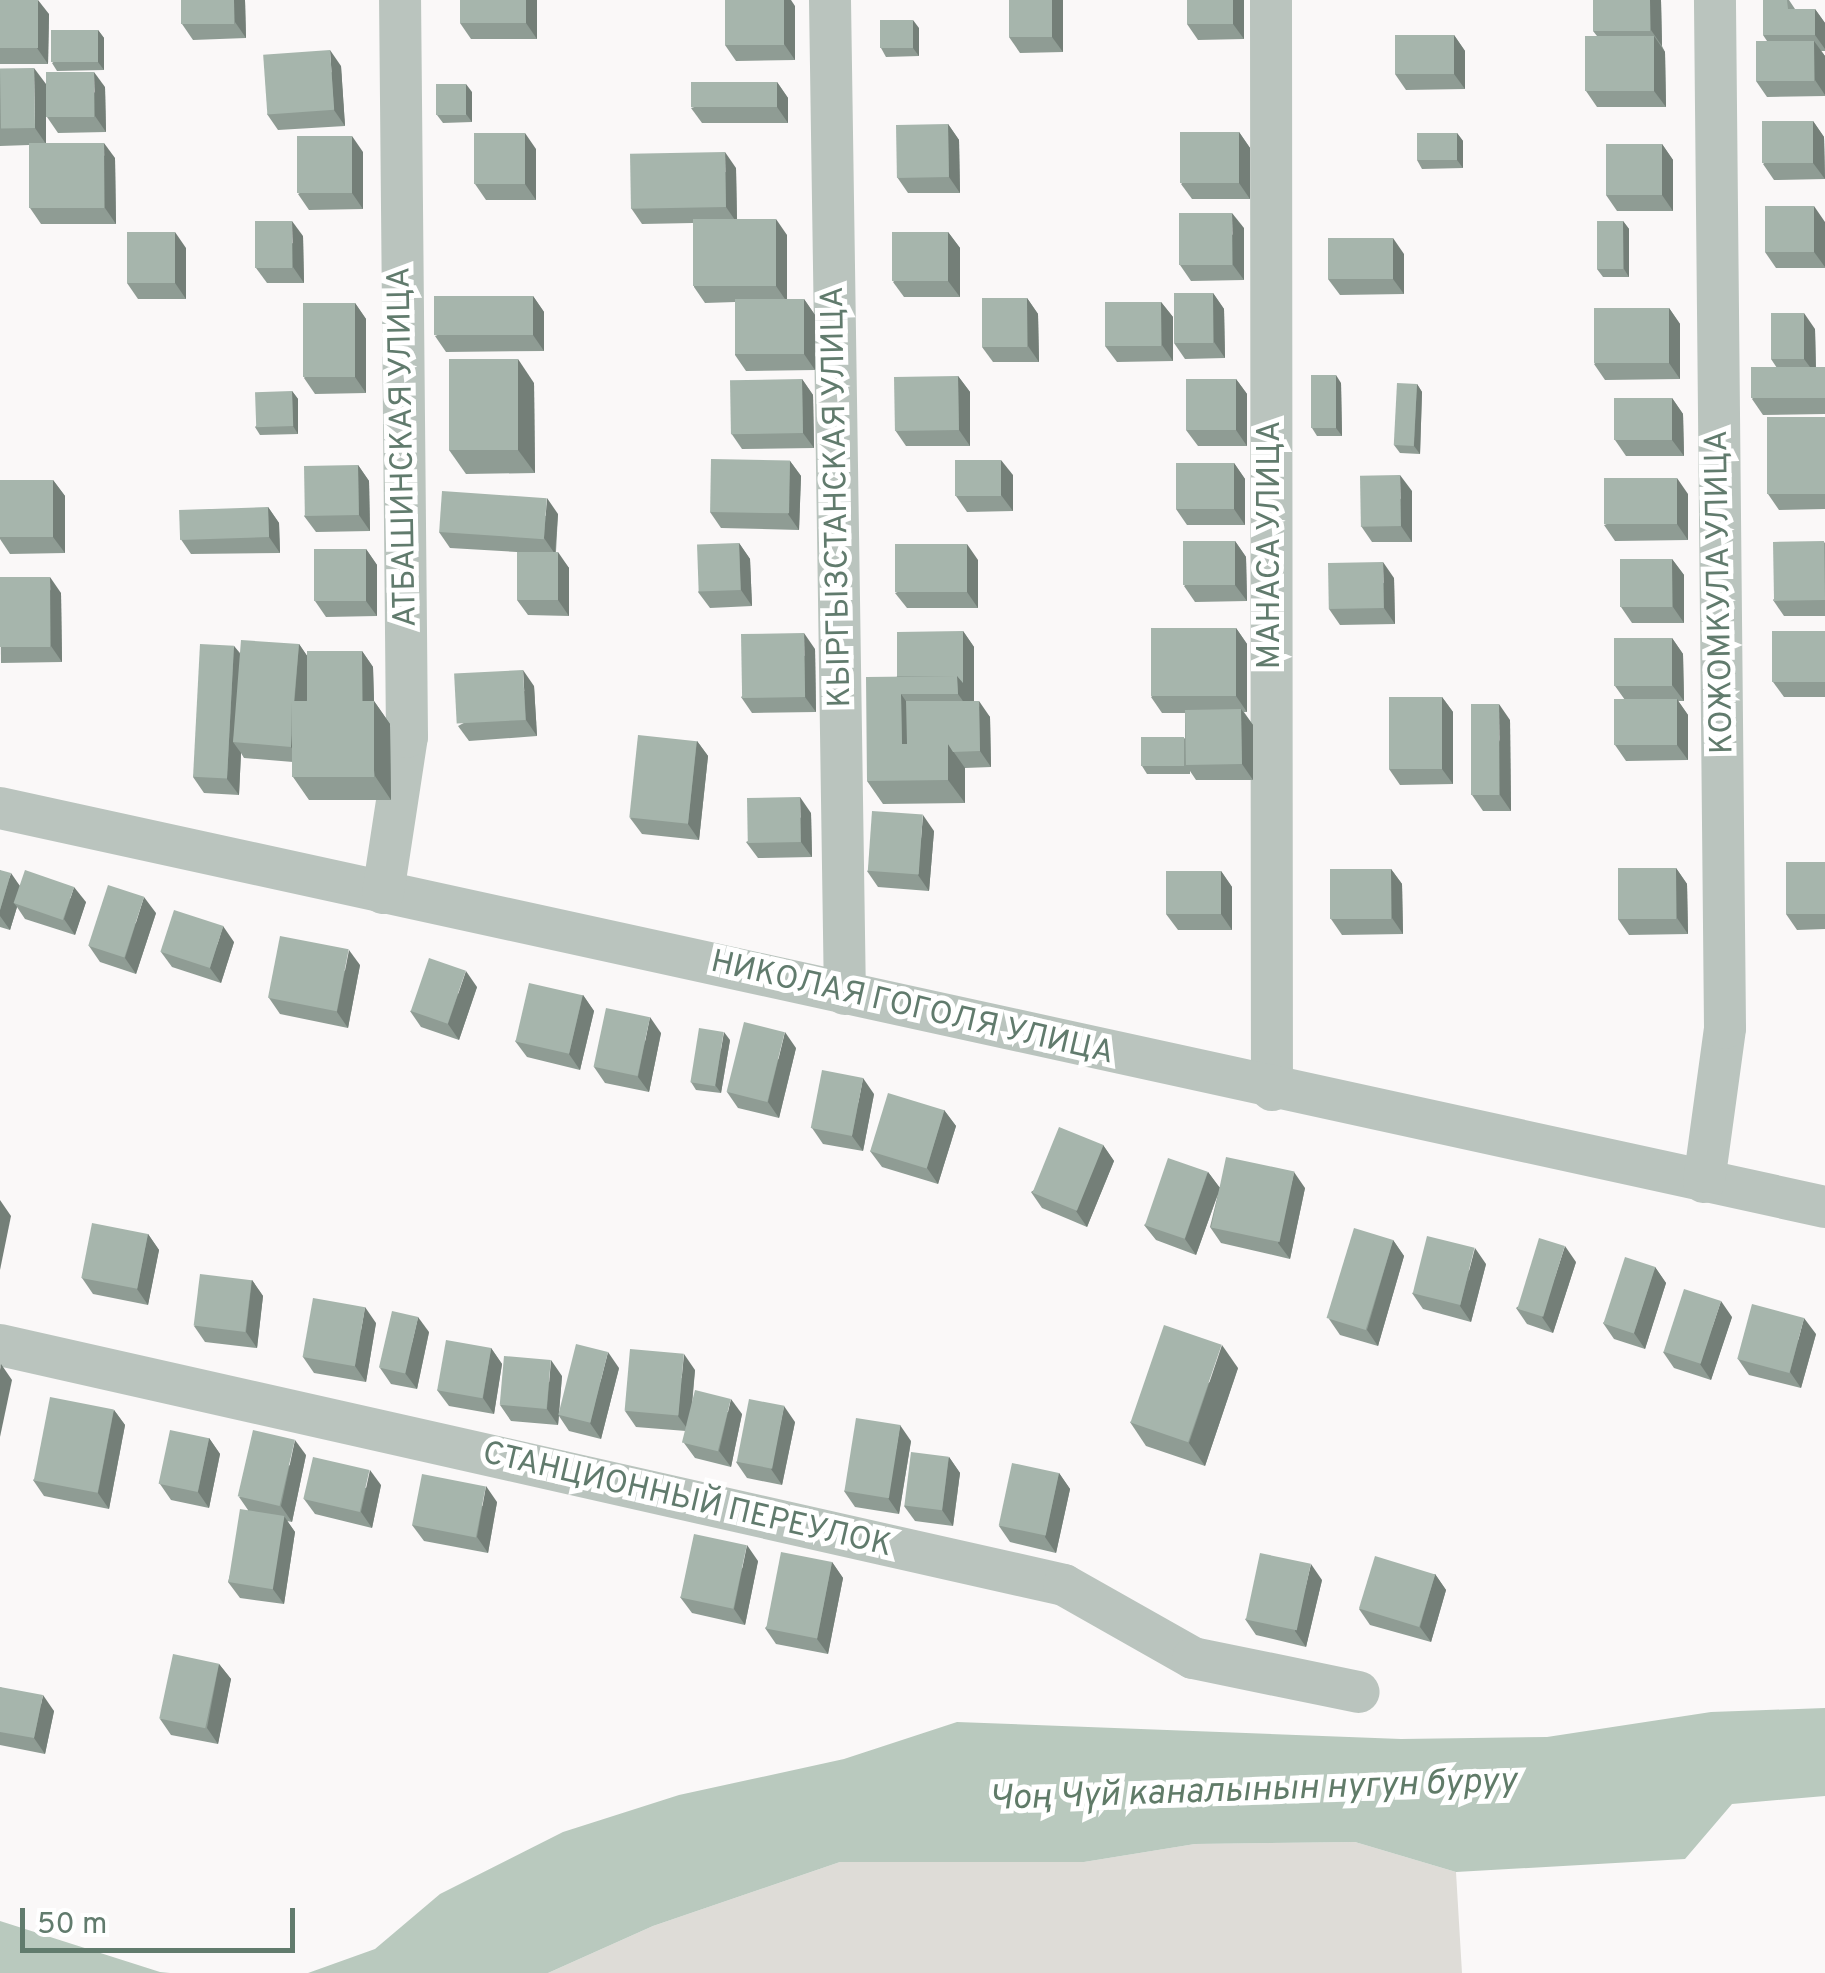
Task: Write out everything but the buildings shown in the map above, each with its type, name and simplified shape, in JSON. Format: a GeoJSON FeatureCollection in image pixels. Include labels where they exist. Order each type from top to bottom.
{"type":"FeatureCollection","features":[{"type":"Feature","properties":{"kind":"street","name":"АТБАШИНСКАЯ УЛИЦА"},"geometry":{"type":"LineString","coordinates":[[384,893],[407,737],[400,0]]}},
{"type":"Feature","properties":{"kind":"street","name":"КЫРГЫЗСТАНСКАЯ УЛИЦА"},"geometry":{"type":"LineString","coordinates":[[830,0],[845,994]]}},
{"type":"Feature","properties":{"kind":"street","name":"МАНАСА УЛИЦА"},"geometry":{"type":"LineString","coordinates":[[1270,0],[1272,1090]]}},
{"type":"Feature","properties":{"kind":"street","name":"КОЖОМКУЛА УЛИЦА"},"geometry":{"type":"LineString","coordinates":[[1704,1182],[1725,1028],[1716,0]]}},
{"type":"Feature","properties":{"kind":"street","name":"НИКОЛАЯ ГОГОЛЯ УЛИЦА"},"geometry":{"type":"LineString","coordinates":[[0,808],[1272,1090],[1825,1207]]}},
{"type":"Feature","properties":{"kind":"street","name":"СТАНЦИОННЫЙ ПЕРЕУЛОК"},"geometry":{"type":"LineString","coordinates":[[0,1345],[1064,1584],[1193,1658],[1359,1692]]}},
{"type":"Feature","properties":{"kind":"shaded area"},"geometry":{"type":"Polygon","coordinates":[[[1355,1842],[1456,1872],[1462,1973],[548,1973],[653,1926],[840,1862],[1084,1862],[1195,1844],[1355,1842]]]}},
{"type":"Feature","properties":{"kind":"water","name":"Чоң Чүй каналынын нугун буруу"},"geometry":{"type":"Polygon","coordinates":[[[1825,1708],[1825,1796],[1732,1804],[1685,1859],[1456,1872],[1355,1842],[1195,1844],[1084,1862],[840,1862],[653,1926],[548,1973],[308,1973],[375,1949],[440,1894],[563,1832],[679,1795],[844,1759],[957,1722],[1401,1739],[1547,1737],[1711,1712],[1825,1708]]]}},
{"type":"Feature","properties":{"kind":"water"},"geometry":{"type":"Polygon","coordinates":[[[0,1921],[160,1972],[170,1973],[0,1973],[0,1921]]]}}]}
